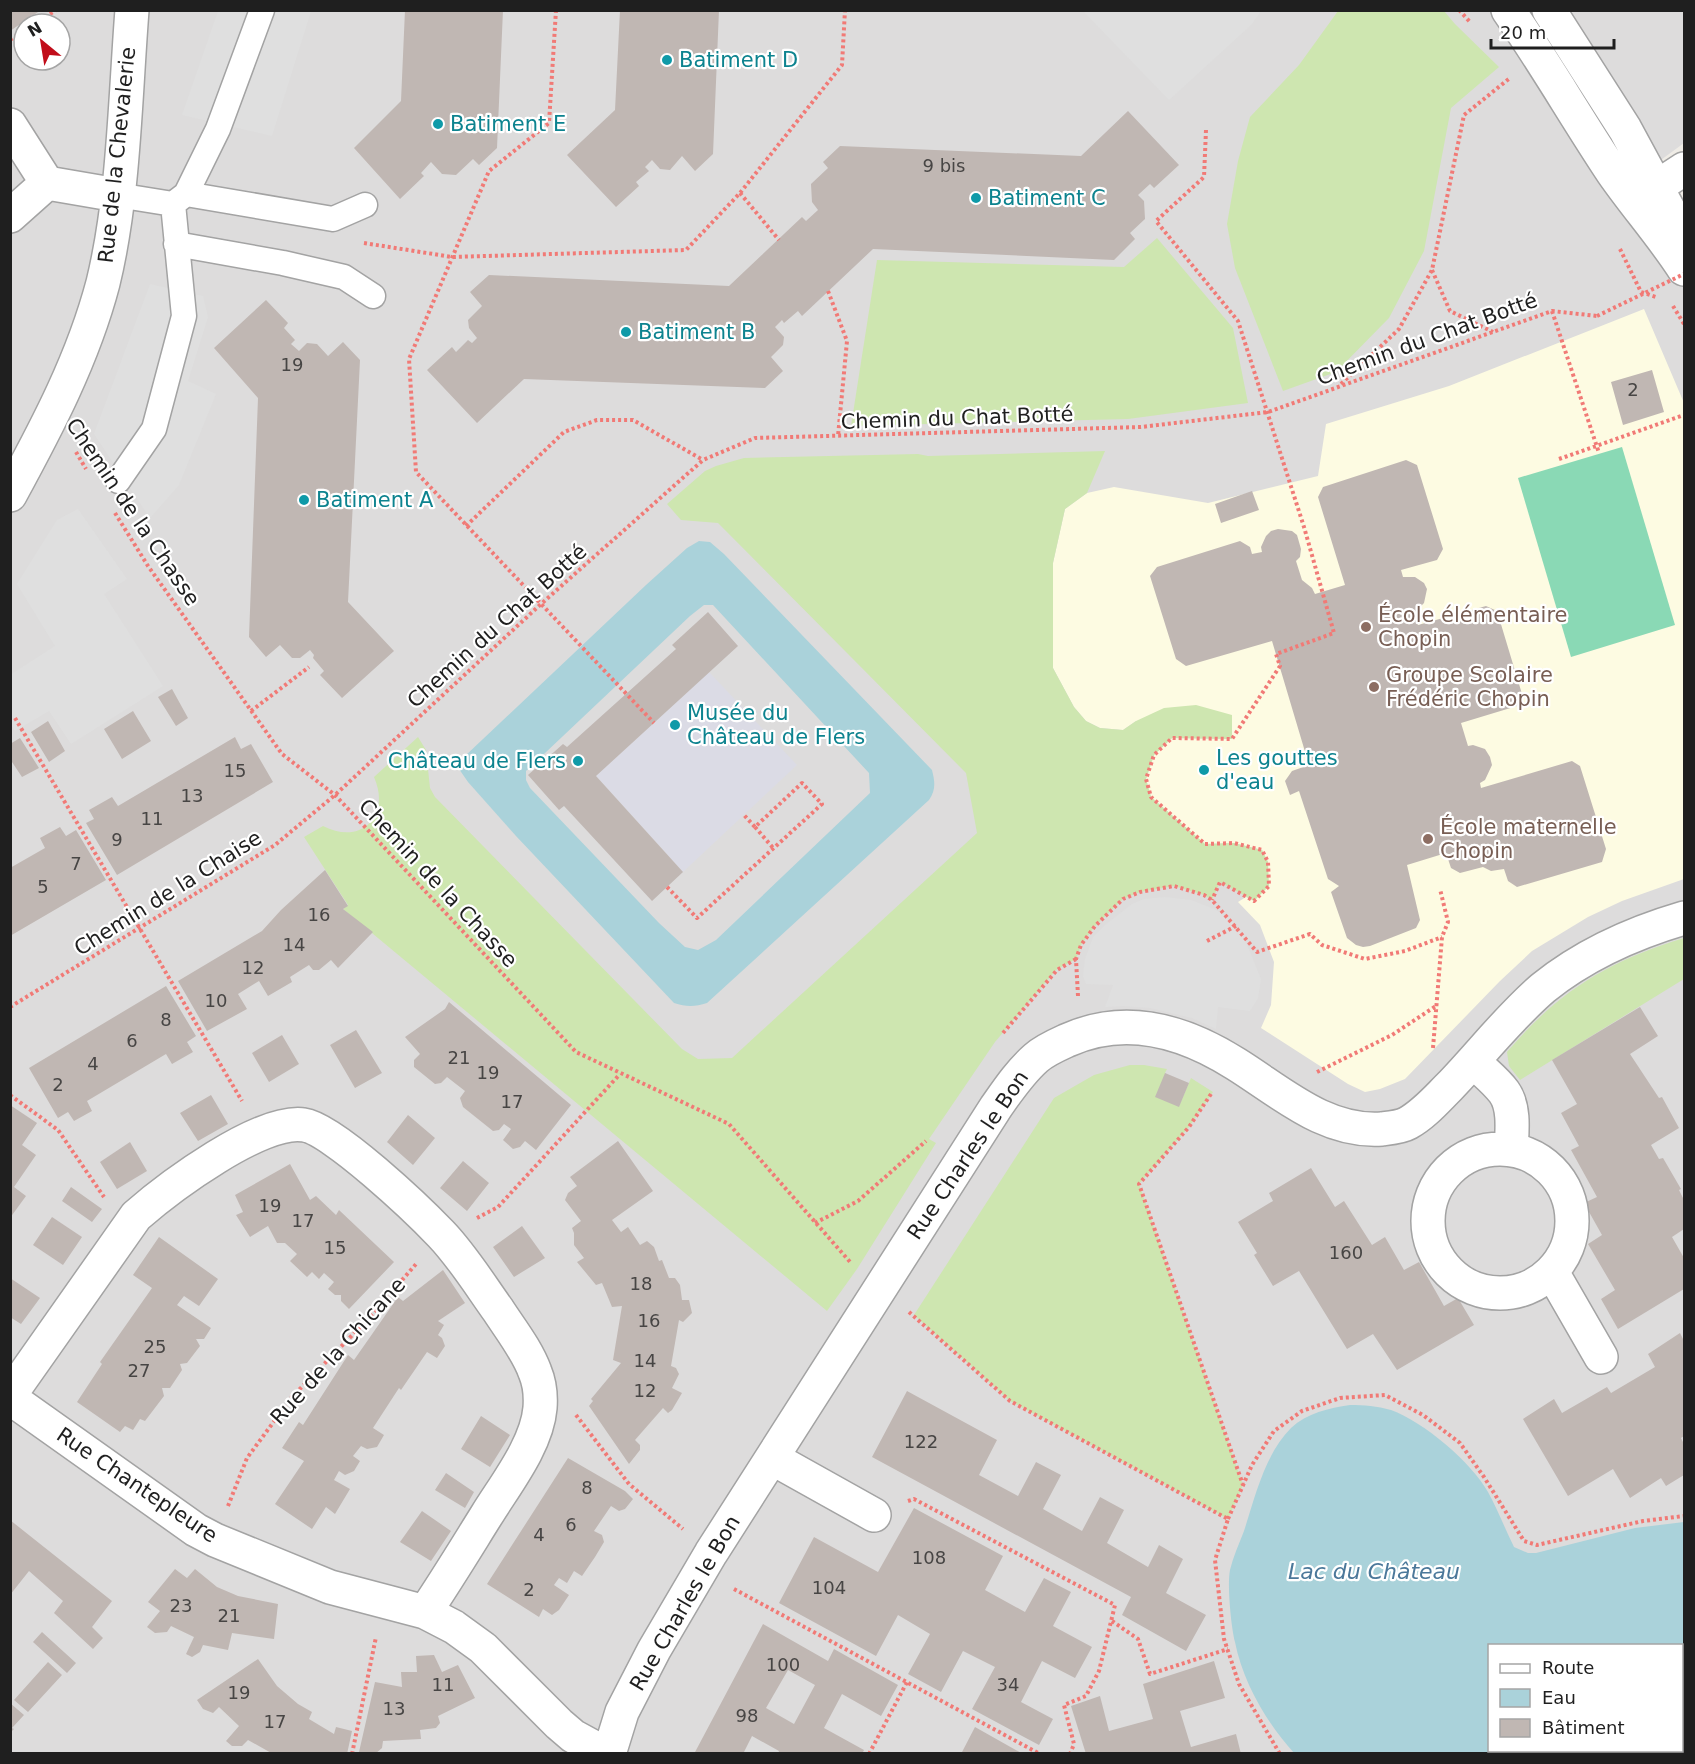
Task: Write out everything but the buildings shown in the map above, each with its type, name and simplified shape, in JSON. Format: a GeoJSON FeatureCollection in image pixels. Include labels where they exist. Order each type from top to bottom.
{"type":"FeatureCollection","features":[{"type":"Feature","properties":{"kind":"street","name":"Rue de la Chevalerie"},"geometry":{"type":"LineString","coordinates":[[10,495],[52,418],[74,371],[103,281],[117,195],[132,10]]}},
{"type":"Feature","properties":{"kind":"street"},"geometry":{"type":"LineString","coordinates":[[1508,10],[1612,171],[1658,184]]}},
{"type":"Feature","properties":{"kind":"street"},"geometry":{"type":"LineString","coordinates":[[1549,10],[1658,184],[1684,238]]}},
{"type":"Feature","properties":{"kind":"street"},"geometry":{"type":"LineString","coordinates":[[10,125],[47,183],[117,195]]}},
{"type":"Feature","properties":{"kind":"street"},"geometry":{"type":"LineString","coordinates":[[10,216],[47,183]]}},
{"type":"Feature","properties":{"kind":"street"},"geometry":{"type":"LineString","coordinates":[[1658,184],[1663,237],[1684,268]]}},
{"type":"Feature","properties":{"kind":"street","name":"Rue Charles le Bon"},"geometry":{"type":"LineString","coordinates":[[607,1754],[622,1712],[654,1650],[711,1553],[1015,1080],[1037,1057],[1080,1035],[1107,1028],[1133,1026],[1156,1030],[1180,1037],[1233,1062],[1310,1112],[1331,1122],[1359,1129],[1384,1129],[1407,1124],[1426,1110],[1522,1007],[1574,965],[1632,935],[1684,918]]}},
{"type":"Feature","properties":{"kind":"street"},"geometry":{"type":"LineString","coordinates":[[1465,1070],[1505,1093],[1512,1126],[1510,1150]]}},
{"type":"Feature","properties":{"kind":"street"},"geometry":{"type":"LineString","coordinates":[[10,1396],[136,1216],[163,1192],[192,1172],[261,1133],[280,1127],[303,1124],[319,1130],[361,1160],[442,1234],[518,1339],[535,1371],[540,1390],[539,1411],[532,1436],[516,1469],[425,1612]]}},
{"type":"Feature","properties":{"kind":"street"},"geometry":{"type":"LineString","coordinates":[[1488,1150],[1510,1150],[1533,1156],[1551,1169],[1568,1198],[1572,1232],[1565,1253],[1552,1272],[1533,1284],[1512,1292],[1490,1292],[1468,1286],[1450,1273],[1436,1254],[1432,1244],[1429,1233],[1429,1210],[1436,1189],[1448,1170],[1467,1157],[1488,1150]]}},
{"type":"Feature","properties":{"kind":"street"},"geometry":{"type":"LineString","coordinates":[[1552,1272],[1601,1357]]}},
{"type":"Feature","properties":{"kind":"street","name":"Rue Chantepleure"},"geometry":{"type":"LineString","coordinates":[[10,1396],[196,1530],[215,1540],[330,1587],[425,1612],[467,1635],[573,1736],[607,1754]]}},
{"type":"Feature","properties":{"kind":"street"},"geometry":{"type":"LineString","coordinates":[[772,1458],[874,1515]]}},
{"type":"Feature","properties":{"kind":"lane"},"geometry":{"type":"LineString","coordinates":[[118,481],[154,429],[184,316],[176,244],[179,199],[218,129],[262,10]]}},
{"type":"Feature","properties":{"kind":"lane"},"geometry":{"type":"LineString","coordinates":[[117,195],[179,199],[333,219],[365,205]]}},
{"type":"Feature","properties":{"kind":"lane"},"geometry":{"type":"LineString","coordinates":[[176,244],[283,263],[344,277],[373,296]]}},
{"type":"Feature","properties":{"kind":"path"},"geometry":{"type":"LineString","coordinates":[[556,10],[549,123],[489,171],[409,359],[416,472],[654,723]]}},
{"type":"Feature","properties":{"kind":"path"},"geometry":{"type":"LineString","coordinates":[[358,242],[452,257],[686,250],[740,193],[842,65],[846,10]]}},
{"type":"Feature","properties":{"kind":"path"},"geometry":{"type":"LineString","coordinates":[[1338,386],[1399,329],[1432,270],[1464,115],[1538,54]]}},
{"type":"Feature","properties":{"kind":"path"},"geometry":{"type":"LineString","coordinates":[[1206,130],[1204,177],[1156,221],[1238,321],[1304,527],[1334,633],[1276,654],[1280,666],[1232,739],[1172,738],[1154,755],[1146,779],[1151,797],[1205,844],[1234,843],[1262,850],[1268,862],[1269,886],[1254,901],[1220,882],[1212,900]]}},
{"type":"Feature","properties":{"kind":"path"},"geometry":{"type":"LineString","coordinates":[[740,193],[779,240]]}},
{"type":"Feature","properties":{"kind":"path"},"geometry":{"type":"LineString","coordinates":[[1432,270],[1450,310],[1494,332]]}},
{"type":"Feature","properties":{"kind":"path","name":"Chemin du Chat Botté"},"geometry":{"type":"LineString","coordinates":[[335,795],[541,604],[703,460],[755,438],[1141,427],[1268,412],[1552,311],[1597,316],[1684,274]]}},
{"type":"Feature","properties":{"kind":"path"},"geometry":{"type":"LineString","coordinates":[[828,291],[847,341],[838,436]]}},
{"type":"Feature","properties":{"kind":"path"},"geometry":{"type":"LineString","coordinates":[[1552,311],[1599,453]]}},
{"type":"Feature","properties":{"kind":"path"},"geometry":{"type":"LineString","coordinates":[[1558,459],[1684,415]]}},
{"type":"Feature","properties":{"kind":"path","name":"Chemin de la Chasse"},"geometry":{"type":"LineString","coordinates":[[52,418],[89,472]]}},
{"type":"Feature","properties":{"kind":"path"},"geometry":{"type":"LineString","coordinates":[[466,526],[564,432],[597,420],[633,420],[703,460]]}},
{"type":"Feature","properties":{"kind":"path","name":"Chemin de la Chasse"},"geometry":{"type":"LineString","coordinates":[[112,508],[148,566],[282,754],[335,795],[576,1052],[729,1124],[856,1269],[880,1288]]}},
{"type":"Feature","properties":{"kind":"path"},"geometry":{"type":"LineString","coordinates":[[251,711],[309,667]]}},
{"type":"Feature","properties":{"kind":"path"},"geometry":{"type":"LineString","coordinates":[[15,718],[261,1133]]}},
{"type":"Feature","properties":{"kind":"path"},"geometry":{"type":"LineString","coordinates":[[667,887],[697,918],[822,804],[802,783],[755,827]]}},
{"type":"Feature","properties":{"kind":"path","name":"Chemin de la Chaise"},"geometry":{"type":"LineString","coordinates":[[10,1007],[275,845],[335,795]]}},
{"type":"Feature","properties":{"kind":"path"},"geometry":{"type":"LineString","coordinates":[[743,814],[774,849]]}},
{"type":"Feature","properties":{"kind":"path"},"geometry":{"type":"LineString","coordinates":[[1078,1000],[1076,959],[1081,945],[1095,926],[1123,899],[1140,892],[1174,886],[1204,895],[1212,900],[1257,952],[1310,934],[1322,945],[1365,959],[1405,951],[1442,937]]}},
{"type":"Feature","properties":{"kind":"path"},"geometry":{"type":"LineString","coordinates":[[1440,889],[1448,922],[1442,937],[1433,1049],[1465,1070]]}},
{"type":"Feature","properties":{"kind":"path"},"geometry":{"type":"LineString","coordinates":[[1207,941],[1236,926]]}},
{"type":"Feature","properties":{"kind":"path"},"geometry":{"type":"LineString","coordinates":[[1003,1033],[1056,970],[1076,959]]}},
{"type":"Feature","properties":{"kind":"path"},"geometry":{"type":"LineString","coordinates":[[1310,1076],[1392,1035],[1437,1005]]}},
{"type":"Feature","properties":{"kind":"path","name":"Rue de la Chicane"},"geometry":{"type":"LineString","coordinates":[[215,1540],[247,1458],[307,1380],[380,1305],[442,1234],[498,1207],[620,1074]]}},
{"type":"Feature","properties":{"kind":"path"},"geometry":{"type":"LineString","coordinates":[[1215,1089],[1189,1127],[1139,1184],[1243,1485]]}},
{"type":"Feature","properties":{"kind":"path"},"geometry":{"type":"LineString","coordinates":[[10,1095],[58,1130],[106,1201],[136,1216]]}},
{"type":"Feature","properties":{"kind":"path"},"geometry":{"type":"LineString","coordinates":[[815,1223],[858,1201],[929,1139]]}},
{"type":"Feature","properties":{"kind":"path"},"geometry":{"type":"LineString","coordinates":[[907,1310],[1010,1401],[1228,1520]]}},
{"type":"Feature","properties":{"kind":"path"},"geometry":{"type":"LineString","coordinates":[[535,1371],[579,1418],[629,1484],[711,1553]]}},
{"type":"Feature","properties":{"kind":"path"},"geometry":{"type":"LineString","coordinates":[[1280,1754],[1239,1684],[1224,1639],[1215,1560],[1228,1520],[1252,1465],[1274,1431],[1302,1411],[1340,1398],[1385,1395],[1423,1415],[1460,1443],[1524,1541],[1537,1545],[1643,1521],[1684,1516]]}},
{"type":"Feature","properties":{"kind":"path"},"geometry":{"type":"LineString","coordinates":[[874,1515],[914,1499],[1116,1605],[1099,1671],[1086,1696],[1064,1705],[1074,1744],[1070,1754]]}},
{"type":"Feature","properties":{"kind":"path"},"geometry":{"type":"LineString","coordinates":[[731,1587],[1040,1754]]}},
{"type":"Feature","properties":{"kind":"path"},"geometry":{"type":"LineString","coordinates":[[352,1754],[383,1602]]}},
{"type":"Feature","properties":{"kind":"path"},"geometry":{"type":"LineString","coordinates":[[1112,1621],[1138,1639],[1150,1674],[1228,1649]]}},
{"type":"Feature","properties":{"kind":"path"},"geometry":{"type":"LineString","coordinates":[[869,1754],[907,1682]]}},
{"type":"Feature","properties":{"kind":"shaded area"},"geometry":{"type":"Polygon","coordinates":[[[11,11],[1684,11],[1684,143],[1635,179],[1684,265],[1684,1753],[11,1754],[11,11]]]}},
{"type":"Feature","properties":{"kind":"shaded area"},"geometry":{"type":"Polygon","coordinates":[[[218,11],[311,11],[272,136],[182,115],[218,11]]]}},
{"type":"Feature","properties":{"kind":"shaded area"},"geometry":{"type":"Polygon","coordinates":[[[1083,11],[1261,11],[1251,25],[1169,100],[1083,11]]]}},
{"type":"Feature","properties":{"kind":"shaded area"},"geometry":{"type":"Polygon","coordinates":[[[150,284],[203,296],[208,317],[188,381],[216,394],[179,485],[150,518],[94,434],[150,284]]]}},
{"type":"Feature","properties":{"kind":"shaded area","name":"Groupe Scolaire Frédéric Chopin"},"geometry":{"type":"Polygon","coordinates":[[[1644,309],[1684,403],[1684,879],[1622,901],[1588,917],[1532,951],[1405,1079],[1365,1092],[1348,1084],[1261,1028],[1271,1005],[1274,962],[1260,925],[1238,902],[1246,897],[1254,901],[1268,862],[1262,850],[1234,843],[1205,844],[1151,797],[1146,779],[1154,755],[1172,738],[1232,739],[1136,721],[1123,730],[1100,728],[1086,721],[1074,707],[1053,668],[1053,563],[1065,509],[1087,493],[1114,487],[1208,503],[1318,476],[1326,424],[1449,386],[1644,309]]]}},
{"type":"Feature","properties":{"kind":"shaded area"},"geometry":{"type":"Polygon","coordinates":[[[78,509],[127,579],[104,594],[163,686],[71,744],[49,711],[15,731],[11,725],[10,675],[55,646],[17,584],[57,520],[78,509]]]}},
{"type":"Feature","properties":{"kind":"shaded area"},"geometry":{"type":"Polygon","coordinates":[[[709,672],[797,765],[683,872],[596,776],[709,672]]]}},
{"type":"Feature","properties":{"kind":"shaded area"},"geometry":{"type":"Polygon","coordinates":[[[1165,897],[1191,900],[1214,909],[1236,926],[1245,940],[1261,979],[1258,998],[1250,1011],[1218,1007],[1216,1029],[1192,1018],[1150,1008],[1105,1007],[1113,985],[1086,984],[1083,976],[1085,959],[1093,937],[1132,904],[1144,899],[1165,897]]]}},
{"type":"Feature","properties":{"kind":"green space"},"geometry":{"type":"Polygon","coordinates":[[[1338,11],[1444,11],[1499,67],[1451,108],[1424,251],[1389,318],[1336,372],[1283,391],[1235,268],[1227,224],[1238,161],[1250,117],[1299,65],[1338,11]]]}},
{"type":"Feature","properties":{"kind":"green space"},"geometry":{"type":"Polygon","coordinates":[[[1157,238],[1233,328],[1248,403],[1128,419],[851,426],[877,260],[1124,267],[1157,238]]]}},
{"type":"Feature","properties":{"kind":"green space"},"geometry":{"type":"Polygon","coordinates":[[[1622,447],[1675,625],[1571,657],[1518,478],[1622,447]]]}},
{"type":"Feature","properties":{"kind":"green space"},"geometry":{"type":"Polygon","coordinates":[[[1105,451],[1087,493],[1065,509],[1053,563],[1053,668],[1074,707],[1086,721],[1100,728],[1123,730],[1164,708],[1196,705],[1232,715],[1232,739],[1172,738],[1154,755],[1146,779],[1151,797],[1205,844],[1234,843],[1262,850],[1268,862],[1269,886],[1254,901],[1220,882],[1212,900],[1204,895],[1174,886],[1140,892],[1123,899],[1095,926],[1081,945],[1076,959],[1056,970],[995,1042],[929,1139],[936,1143],[857,1269],[827,1311],[343,909],[348,905],[304,837],[323,826],[337,831],[350,832],[370,823],[379,804],[374,777],[418,737],[426,750],[430,788],[435,797],[682,1049],[698,1059],[732,1058],[977,833],[966,773],[718,523],[681,520],[667,504],[705,471],[744,458],[1105,451]]]}},
{"type":"Feature","properties":{"kind":"green space"},"geometry":{"type":"Polygon","coordinates":[[[1684,938],[1684,979],[1520,1080],[1509,1066],[1507,1052],[1546,1011],[1586,981],[1608,968],[1656,947],[1684,938]]]}},
{"type":"Feature","properties":{"kind":"green space"},"geometry":{"type":"Polygon","coordinates":[[[1130,1065],[1167,1069],[1165,1073],[1179,1106],[1191,1078],[1213,1092],[1189,1127],[1139,1184],[1243,1485],[1228,1519],[1010,1401],[914,1315],[1054,1098],[1094,1075],[1130,1065]]]}},
{"type":"Feature","properties":{"kind":"water"},"geometry":{"type":"Polygon","coordinates":[[[699,541],[710,542],[724,554],[932,770],[934,778],[933,793],[929,800],[707,1003],[690,1006],[674,1003],[516,836],[459,769],[465,756],[687,548],[699,541]],[[704,605],[690,616],[526,771],[526,780],[530,788],[659,923],[685,947],[698,950],[716,940],[870,793],[869,773],[713,605],[704,605]]]}},
{"type":"Feature","properties":{"kind":"water","name":"Lac du Château"},"geometry":{"type":"Polygon","coordinates":[[[1350,1405],[1391,1410],[1432,1433],[1459,1456],[1480,1480],[1492,1499],[1514,1547],[1528,1553],[1536,1553],[1635,1528],[1684,1522],[1684,1753],[1294,1753],[1257,1702],[1244,1672],[1232,1626],[1229,1577],[1234,1555],[1257,1490],[1274,1450],[1297,1423],[1326,1410],[1350,1405]]]}},
{"type":"Feature","properties":{"kind":"place","name":"Batiment D"},"geometry":{"type":"Point","coordinates":[667,60]}},
{"type":"Feature","properties":{"kind":"place","name":"Batiment E"},"geometry":{"type":"Point","coordinates":[438,124]}},
{"type":"Feature","properties":{"kind":"place","name":"Batiment C"},"geometry":{"type":"Point","coordinates":[976,198]}},
{"type":"Feature","properties":{"kind":"place","name":"Batiment B"},"geometry":{"type":"Point","coordinates":[626,332]}},
{"type":"Feature","properties":{"kind":"place","name":"Batiment A"},"geometry":{"type":"Point","coordinates":[304,500]}},
{"type":"Feature","properties":{"kind":"place","name":"École élémentaire Chopin"},"geometry":{"type":"Point","coordinates":[1366,627]}},
{"type":"Feature","properties":{"kind":"place","name":"Groupe Scolaire Frédéric Chopin"},"geometry":{"type":"Point","coordinates":[1374,687]}},
{"type":"Feature","properties":{"kind":"place","name":"Musée du Château de Flers"},"geometry":{"type":"Point","coordinates":[675,725]}},
{"type":"Feature","properties":{"kind":"place","name":"Château de Flers"},"geometry":{"type":"Point","coordinates":[578,761]}},
{"type":"Feature","properties":{"kind":"place","name":"Les gouttes d'eau"},"geometry":{"type":"Point","coordinates":[1204,770]}},
{"type":"Feature","properties":{"kind":"place","name":"École maternelle Chopin"},"geometry":{"type":"Point","coordinates":[1428,839]}}]}
